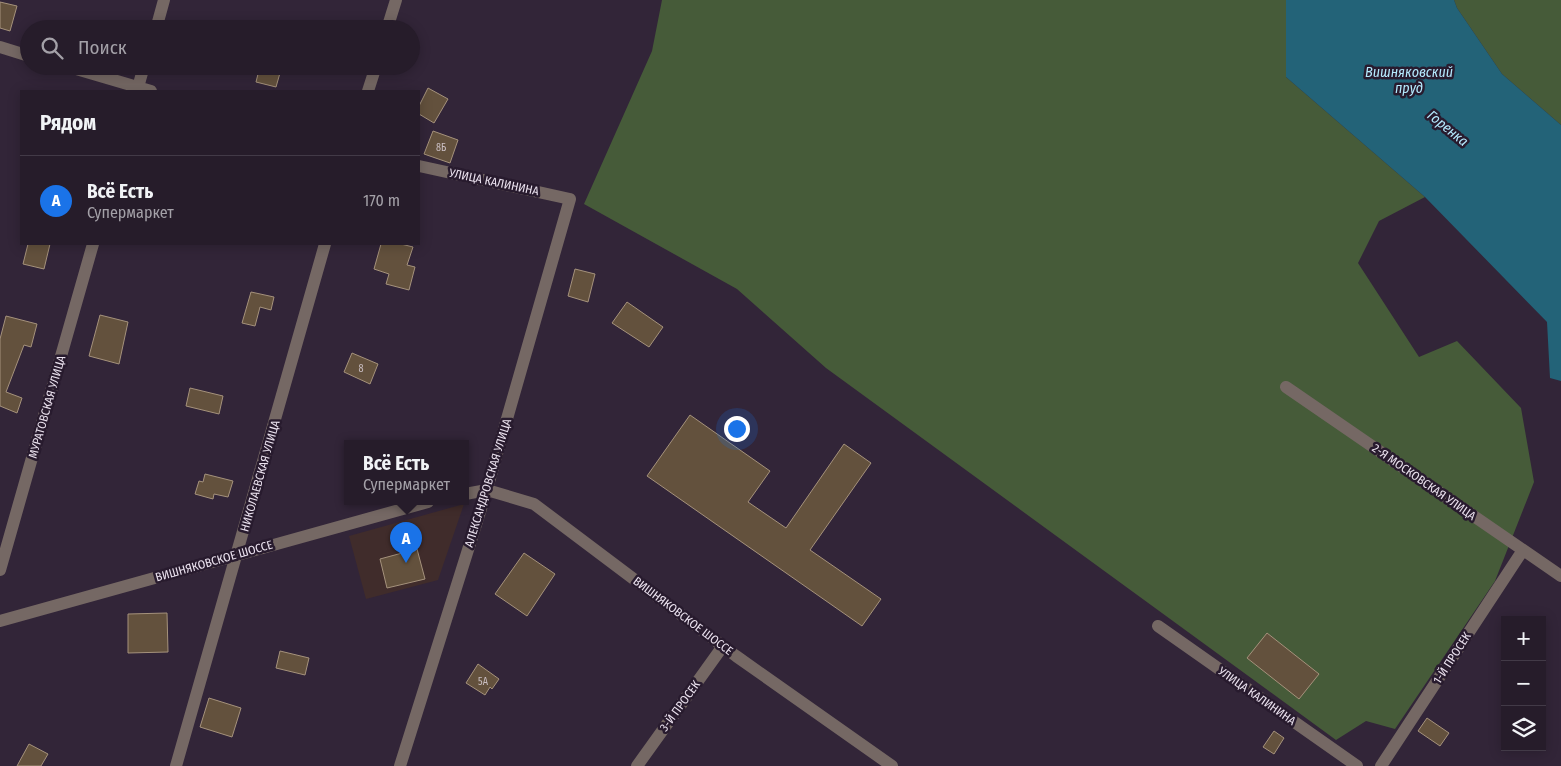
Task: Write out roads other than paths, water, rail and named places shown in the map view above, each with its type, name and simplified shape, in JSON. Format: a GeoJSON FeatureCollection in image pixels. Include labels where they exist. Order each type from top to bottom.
{"type":"FeatureCollection","features":[{"type":"Feature","properties":{"kind":"street"},"geometry":{"type":"LineString","coordinates":[[158,20],[164,0]]}},
{"type":"Feature","properties":{"kind":"street"},"geometry":{"type":"LineString","coordinates":[[390,20],[396,0]]}},
{"type":"Feature","properties":{"kind":"street"},"geometry":{"type":"LineString","coordinates":[[0,47],[20,53]]}},
{"type":"Feature","properties":{"kind":"street"},"geometry":{"type":"LineString","coordinates":[[94,75],[137,89],[141,75]]}},
{"type":"Feature","properties":{"kind":"street"},"geometry":{"type":"LineString","coordinates":[[368,90],[373,75]]}},
{"type":"Feature","properties":{"kind":"street","name":"УЛИЦА КАЛИНИНА"},"geometry":{"type":"LineString","coordinates":[[420,166],[570,199]]}},
{"type":"Feature","properties":{"kind":"street","name":"АЛЕКСАНДРОВСКАЯ УЛИЦА"},"geometry":{"type":"LineString","coordinates":[[400,766],[487,490],[570,199]]}},
{"type":"Feature","properties":{"kind":"street","name":"МУРАТОВСКАЯ УЛИЦА"},"geometry":{"type":"LineString","coordinates":[[0,570],[93,245]]}},
{"type":"Feature","properties":{"kind":"street","name":"НИКОЛАЕВСКАЯ УЛИЦА"},"geometry":{"type":"LineString","coordinates":[[176,766],[325,245]]}},
{"type":"Feature","properties":{"kind":"street","name":"2-Я МОСКОВСКАЯ УЛИЦА"},"geometry":{"type":"LineString","coordinates":[[1286,387],[1561,576]]}},
{"type":"Feature","properties":{"kind":"street","name":"ВИШНЯКОВСКОЕ ШОССЕ"},"geometry":{"type":"LineString","coordinates":[[469,493],[487,490],[534,504],[723,646],[892,766]]}},
{"type":"Feature","properties":{"kind":"street","name":"ВИШНЯКОВСКОЕ ШОССЕ"},"geometry":{"type":"LineString","coordinates":[[0,621],[417,505]]}},
{"type":"Feature","properties":{"kind":"street","name":"1-Й ПРОСЕК"},"geometry":{"type":"LineString","coordinates":[[1381,766],[1523,550]]}},
{"type":"Feature","properties":{"kind":"street","name":"УЛИЦА КАЛИНИНА"},"geometry":{"type":"LineString","coordinates":[[1158,626],[1357,766]]}},
{"type":"Feature","properties":{"kind":"street","name":"3-Й ПРОСЕК"},"geometry":{"type":"LineString","coordinates":[[637,766],[723,646]]}},
{"type":"Feature","properties":{"kind":"water","name":"Вишняковский пруд"},"geometry":{"type":"Polygon","coordinates":[[[1286,0],[1454,0],[1457,8],[1502,74],[1561,125],[1561,381],[1550,378],[1547,322],[1425,197],[1286,77],[1286,0]]]}},
{"type":"Feature","properties":{"kind":"place","name":"Всё Есть"},"geometry":{"type":"Point","coordinates":[406,563]}},
{"type":"Feature","properties":{"kind":"water label","name":"Горенка"},"geometry":{"type":"Point","coordinates":[1448,128]}}]}
